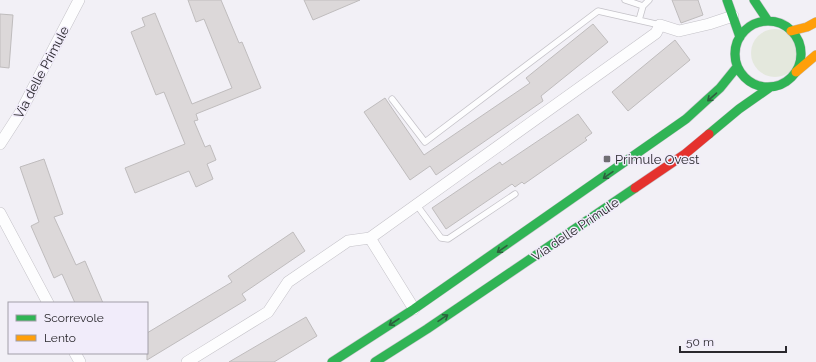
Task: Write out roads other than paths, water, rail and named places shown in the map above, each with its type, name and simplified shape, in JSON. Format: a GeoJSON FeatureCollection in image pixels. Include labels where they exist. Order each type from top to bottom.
{"type":"FeatureCollection","features":[{"type":"Feature","properties":{"kind":"main road"},"geometry":{"type":"LineString","coordinates":[[728,0],[740,36]]}},
{"type":"Feature","properties":{"kind":"main road"},"geometry":{"type":"LineString","coordinates":[[754,0],[768,21]]}},
{"type":"Feature","properties":{"kind":"main road"},"geometry":{"type":"LineString","coordinates":[[796,73],[800,63],[801,53],[799,42],[794,33],[786,26],[768,21],[754,24],[745,30],[740,36],[735,51],[737,67],[748,81],[758,86],[769,88],[780,86],[789,80],[816,54]]}},
{"type":"Feature","properties":{"kind":"main road"},"geometry":{"type":"LineString","coordinates":[[791,31],[807,28],[816,22]]}},
{"type":"Feature","properties":{"kind":"main road","name":"Via delle Primule"},"geometry":{"type":"LineString","coordinates":[[375,362],[421,319],[686,119],[718,92],[728,81],[737,67]]}},
{"type":"Feature","properties":{"kind":"main road","name":"Via delle Primule"},"geometry":{"type":"LineString","coordinates":[[332,362],[421,319],[685,154],[739,109],[769,88]]}},
{"type":"Feature","properties":{"kind":"street","name":"Via delle Primule"},"geometry":{"type":"LineString","coordinates":[[0,144],[20,114],[79,0]]}},
{"type":"Feature","properties":{"kind":"street"},"geometry":{"type":"LineString","coordinates":[[188,362],[268,312],[288,282],[348,241],[370,238],[656,33],[660,25],[679,31],[709,24],[733,16]]}},
{"type":"Feature","properties":{"kind":"street"},"geometry":{"type":"LineString","coordinates":[[0,213],[47,302]]}},
{"type":"Feature","properties":{"kind":"street"},"geometry":{"type":"LineString","coordinates":[[370,238],[421,319]]}},
{"type":"Feature","properties":{"kind":"lane"},"geometry":{"type":"LineString","coordinates":[[625,0],[643,6]]}},
{"type":"Feature","properties":{"kind":"lane"},"geometry":{"type":"LineString","coordinates":[[639,20],[643,6],[649,0]]}},
{"type":"Feature","properties":{"kind":"lane"},"geometry":{"type":"LineString","coordinates":[[392,99],[425,142],[598,11],[660,25]]}},
{"type":"Feature","properties":{"kind":"lane"},"geometry":{"type":"LineString","coordinates":[[416,204],[441,238],[448,239],[515,194]]}},
{"type":"Feature","properties":{"kind":"place","name":"Primule Ovest"},"geometry":{"type":"Point","coordinates":[607,159]}}]}
